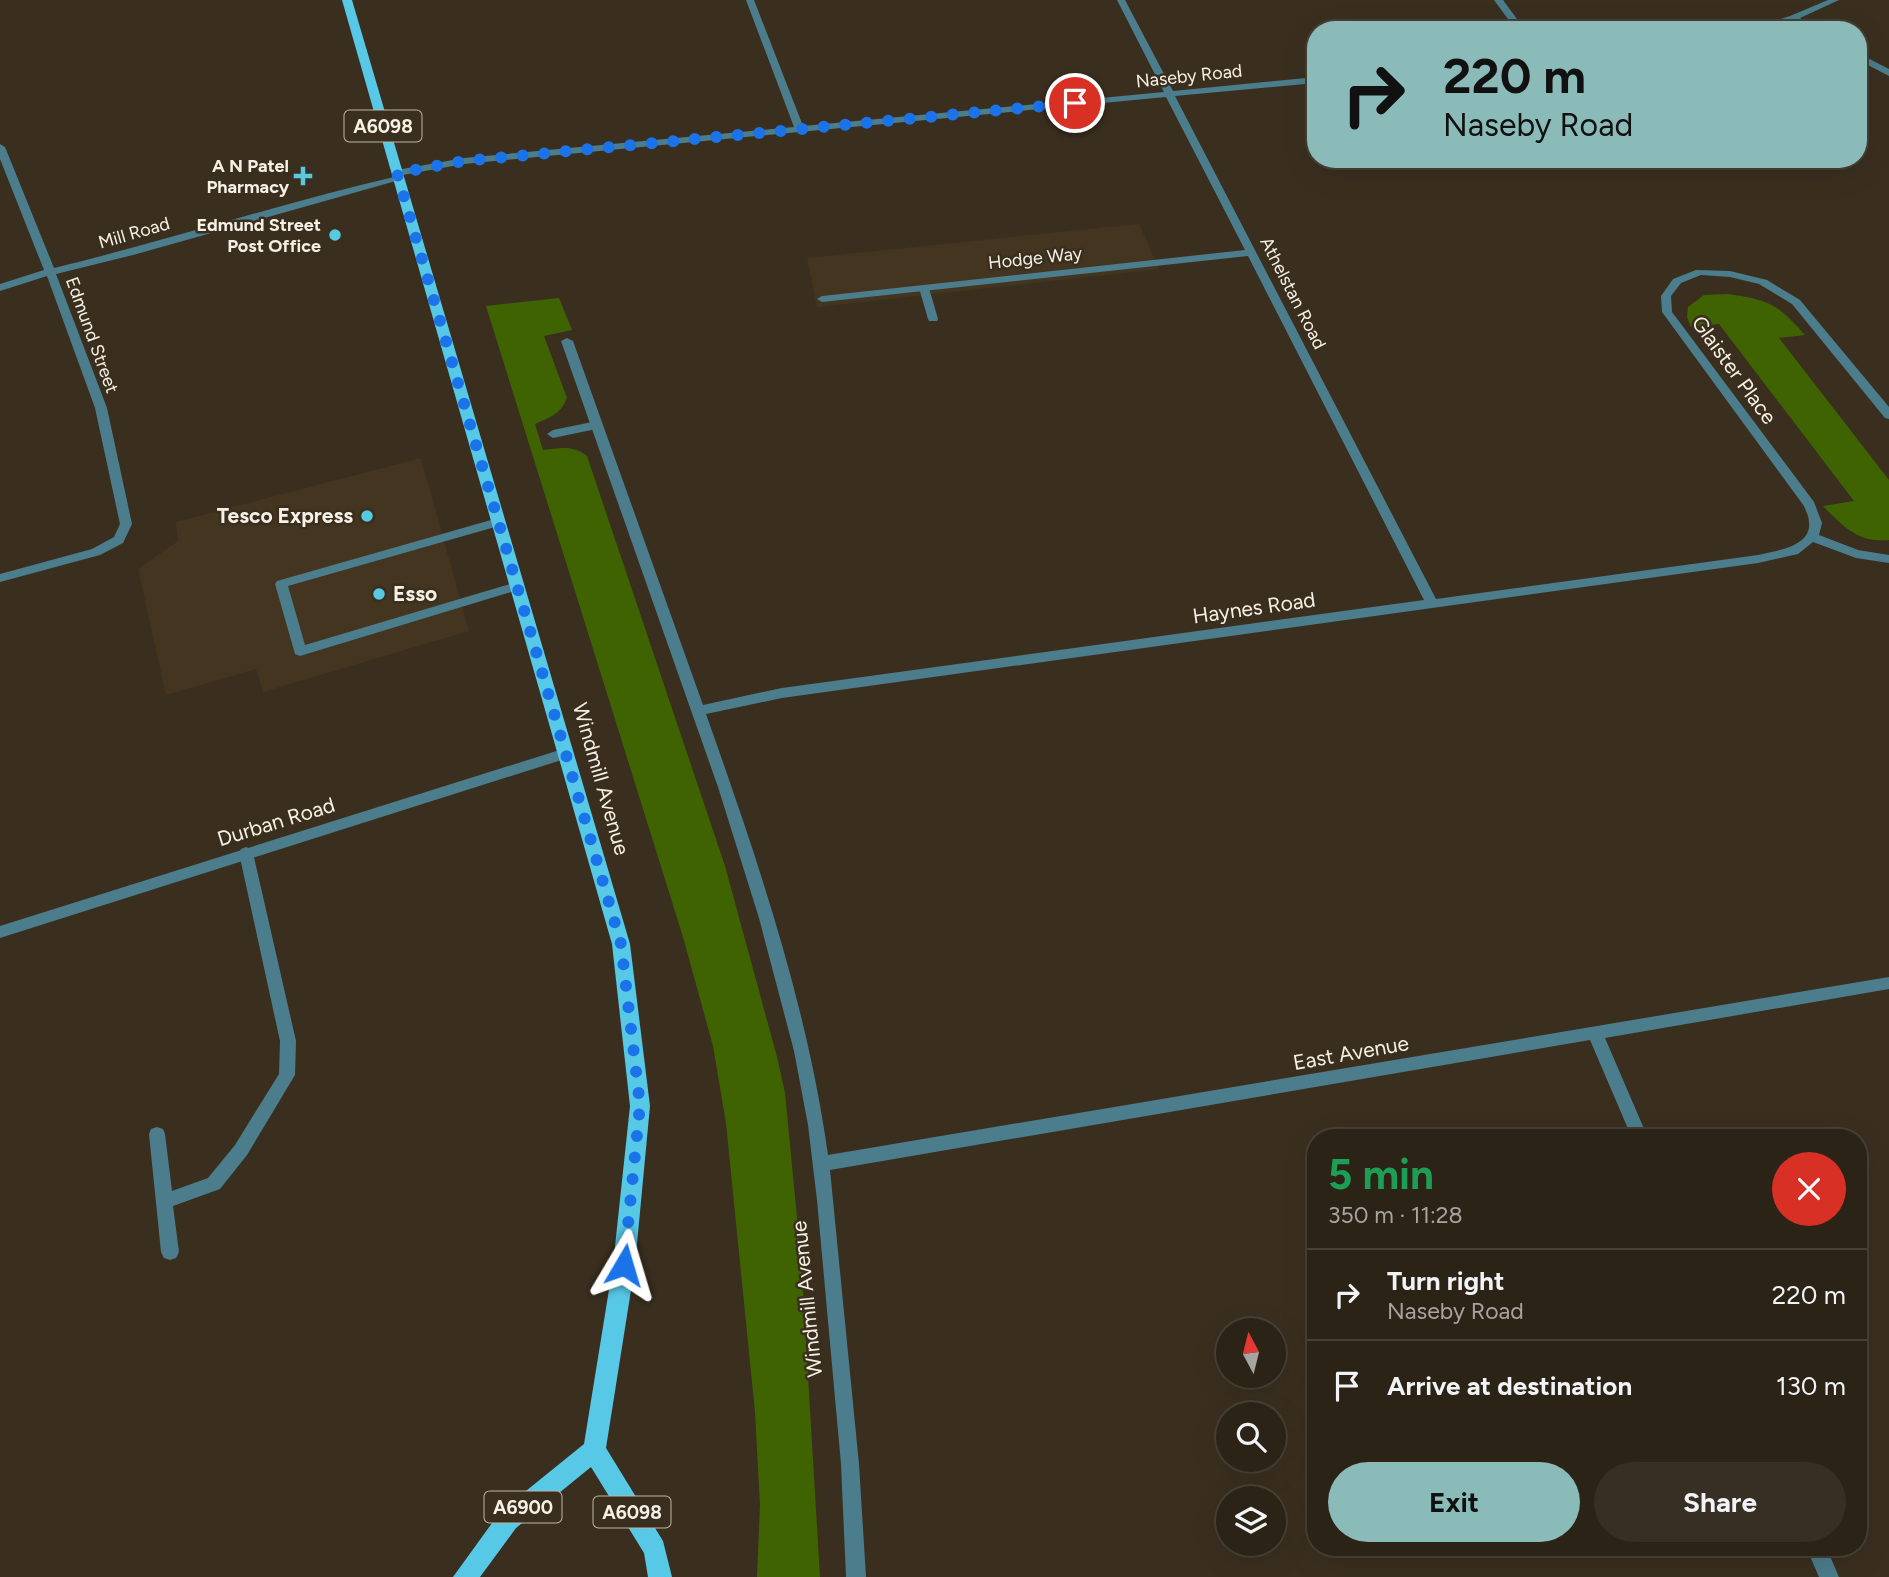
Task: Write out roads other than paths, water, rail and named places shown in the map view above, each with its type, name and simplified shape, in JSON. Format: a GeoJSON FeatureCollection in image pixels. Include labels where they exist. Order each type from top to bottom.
{"type":"FeatureCollection","features":[{"type":"Feature","properties":{"kind":"main road","name":"Windmill Avenue"},"geometry":{"type":"LineString","coordinates":[[347,0],[621,944],[640,1105],[624,1265],[594,1450]]}},
{"type":"Feature","properties":{"kind":"main road","name":"A6900"},"geometry":{"type":"LineString","coordinates":[[465,1577],[508,1520],[594,1450]]}},
{"type":"Feature","properties":{"kind":"main road","name":"A6098"},"geometry":{"type":"LineString","coordinates":[[594,1450],[655,1549],[660,1577]]}},
{"type":"Feature","properties":{"kind":"street"},"geometry":{"type":"LineString","coordinates":[[750,0],[800,130]]}},
{"type":"Feature","properties":{"kind":"street","name":"Athelstan Road"},"geometry":{"type":"LineString","coordinates":[[1121,0],[1432,603]]}},
{"type":"Feature","properties":{"kind":"street"},"geometry":{"type":"LineString","coordinates":[[1497,0],[1514,21]]}},
{"type":"Feature","properties":{"kind":"street"},"geometry":{"type":"LineString","coordinates":[[1782,21],[1835,0]]}},
{"type":"Feature","properties":{"kind":"street"},"geometry":{"type":"LineString","coordinates":[[1793,18],[1798,21]]}},
{"type":"Feature","properties":{"kind":"street"},"geometry":{"type":"LineString","coordinates":[[1867,61],[1889,73]]}},
{"type":"Feature","properties":{"kind":"street","name":"Naseby Road"},"geometry":{"type":"LineString","coordinates":[[398,176],[464,161],[1307,81]]}},
{"type":"Feature","properties":{"kind":"street","name":"Edmund Street"},"geometry":{"type":"LineString","coordinates":[[0,147],[101,408],[126,524],[119,540],[96,552],[0,578]]}},
{"type":"Feature","properties":{"kind":"street","name":"Mill Road"},"geometry":{"type":"LineString","coordinates":[[0,288],[398,176]]}},
{"type":"Feature","properties":{"kind":"street","name":"Hodge Way"},"geometry":{"type":"LineString","coordinates":[[822,299],[1252,252]]}},
{"type":"Feature","properties":{"kind":"street","name":"Glaister Place"},"geometry":{"type":"LineString","coordinates":[[1812,537],[1816,523],[1810,505],[1667,312],[1666,296],[1677,281],[1700,272],[1730,274],[1763,282],[1796,302],[1889,415]]}},
{"type":"Feature","properties":{"kind":"street"},"geometry":{"type":"LineString","coordinates":[[924,288],[933,319]]}},
{"type":"Feature","properties":{"kind":"street","name":"Windmill Avenue"},"geometry":{"type":"LineString","coordinates":[[567,341],[749,861],[802,1052],[820,1164],[848,1444],[856,1577]]}},
{"type":"Feature","properties":{"kind":"street"},"geometry":{"type":"LineString","coordinates":[[553,435],[597,425]]}},
{"type":"Feature","properties":{"kind":"street"},"geometry":{"type":"LineString","coordinates":[[498,522],[281,584],[300,651],[517,586]]}},
{"type":"Feature","properties":{"kind":"street"},"geometry":{"type":"LineString","coordinates":[[1812,537],[1856,554],[1889,559]]}},
{"type":"Feature","properties":{"kind":"street","name":"Haynes Road"},"geometry":{"type":"LineString","coordinates":[[697,711],[782,693],[1758,559],[1794,551],[1812,537]]}},
{"type":"Feature","properties":{"kind":"street","name":"Durban Road"},"geometry":{"type":"LineString","coordinates":[[0,932],[566,753]]}},
{"type":"Feature","properties":{"kind":"street"},"geometry":{"type":"LineString","coordinates":[[164,1200],[214,1184],[242,1150],[287,1075],[288,1041],[246,853]]}},
{"type":"Feature","properties":{"kind":"street","name":"East Avenue"},"geometry":{"type":"LineString","coordinates":[[820,1164],[1889,983]]}},
{"type":"Feature","properties":{"kind":"street"},"geometry":{"type":"LineString","coordinates":[[1595,1033],[1636,1129]]}},
{"type":"Feature","properties":{"kind":"street"},"geometry":{"type":"LineString","coordinates":[[157,1134],[170,1252]]}},
{"type":"Feature","properties":{"kind":"street"},"geometry":{"type":"LineString","coordinates":[[1820,1556],[1829,1577]]}},
{"type":"Feature","properties":{"kind":"place","name":"A N Patel Pharmacy"},"geometry":{"type":"Point","coordinates":[303,176]}},
{"type":"Feature","properties":{"kind":"place","name":"Edmund Street Post Office"},"geometry":{"type":"Point","coordinates":[335,235]}},
{"type":"Feature","properties":{"kind":"place","name":"Tesco Express"},"geometry":{"type":"Point","coordinates":[367,516]}},
{"type":"Feature","properties":{"kind":"place","name":"Esso"},"geometry":{"type":"Point","coordinates":[379,594]}}]}
